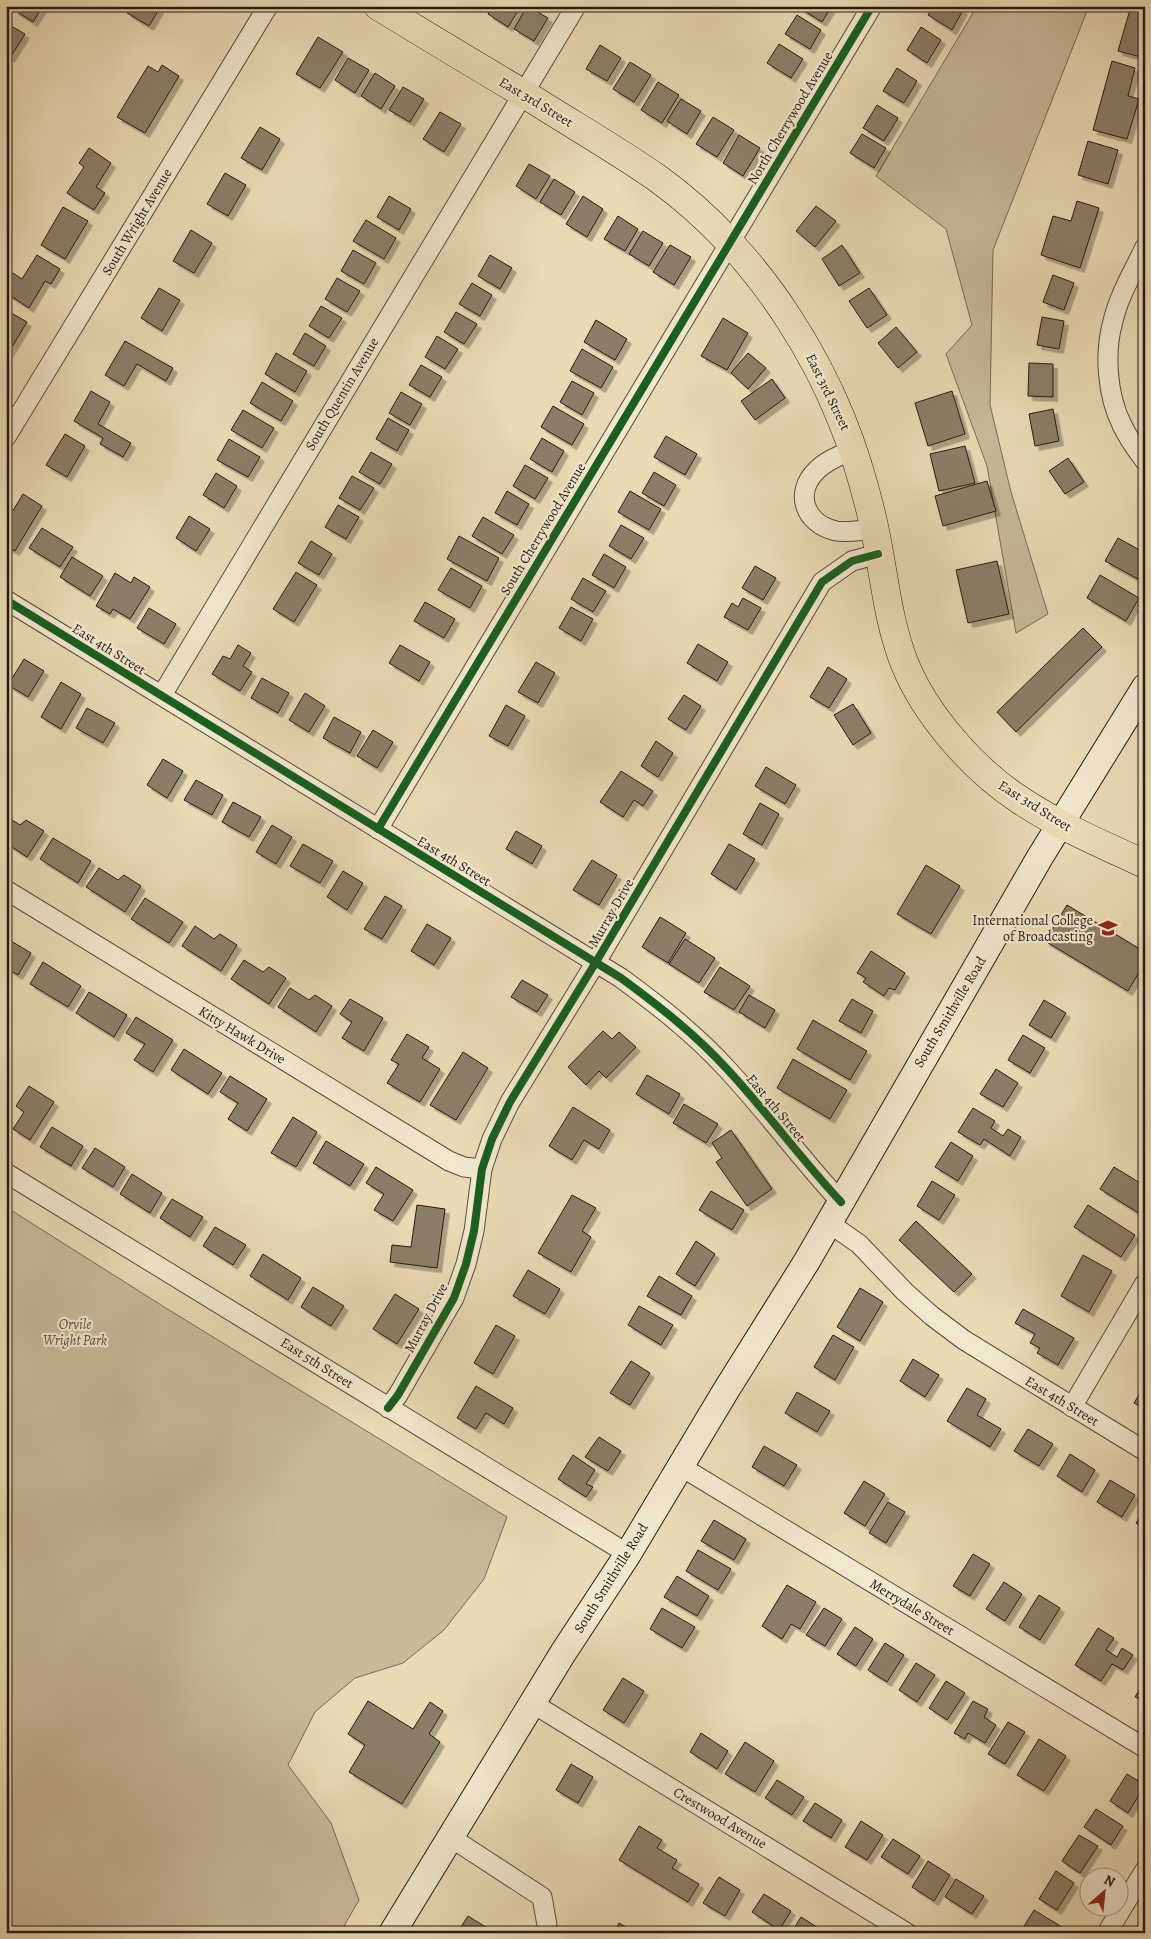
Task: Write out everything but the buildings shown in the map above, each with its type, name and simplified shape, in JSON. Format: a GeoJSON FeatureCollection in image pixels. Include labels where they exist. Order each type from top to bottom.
{"type":"FeatureCollection","features":[{"type":"Feature","properties":{"kind":"main road","name":"East 3rd Street"},"geometry":{"type":"LineString","coordinates":[[378,6],[613,148],[660,180],[690,205],[729,243],[762,281],[789,319],[818,366],[839,410],[854,449],[876,541],[890,620],[905,664],[917,689],[940,723],[964,752],[995,781],[1020,800],[1062,824],[1102,845],[1145,864]]}},
{"type":"Feature","properties":{"kind":"main road","name":"South Smithville Road"},"geometry":{"type":"LineString","coordinates":[[392,1933],[532,1703],[628,1554],[835,1213],[1040,857],[1145,687]]}},
{"type":"Feature","properties":{"kind":"street","name":"South Wright Avenue"},"geometry":{"type":"LineString","coordinates":[[6,437],[268,6]]}},
{"type":"Feature","properties":{"kind":"street","name":"South Quentin Avenue"},"geometry":{"type":"LineString","coordinates":[[162,696],[576,6]]}},
{"type":"Feature","properties":{"kind":"street","name":"North Cherrywood Avenue"},"geometry":{"type":"LineString","coordinates":[[729,243],[872,6]]}},
{"type":"Feature","properties":{"kind":"street","name":"South Cherrywood Avenue"},"geometry":{"type":"LineString","coordinates":[[378,829],[711,276],[729,243]]}},
{"type":"Feature","properties":{"kind":"street"},"geometry":{"type":"LineString","coordinates":[[1145,247],[1118,304],[1112,321],[1108,347],[1109,374],[1113,399],[1121,424],[1145,461]]}},
{"type":"Feature","properties":{"kind":"street"},"geometry":{"type":"LineString","coordinates":[[854,449],[829,460],[816,471],[808,482],[804,496],[806,508],[811,518],[821,527],[876,541]]}},
{"type":"Feature","properties":{"kind":"street","name":"Murray Drive"},"geometry":{"type":"LineString","coordinates":[[388,1408],[398,1395],[454,1298],[466,1264],[474,1231],[482,1169],[492,1139],[510,1102],[596,962],[822,582],[876,541]]}},
{"type":"Feature","properties":{"kind":"street","name":"East 4th Street"},"geometry":{"type":"LineString","coordinates":[[6,600],[596,962],[668,1013],[727,1069],[809,1167],[835,1213],[859,1244],[905,1292],[932,1316],[964,1340],[1145,1451]]}},
{"type":"Feature","properties":{"kind":"street","name":"Kitty Hawk Drive"},"geometry":{"type":"LineString","coordinates":[[6,890],[449,1161],[464,1167],[482,1169]]}},
{"type":"Feature","properties":{"kind":"street","name":"East 5th Street"},"geometry":{"type":"LineString","coordinates":[[6,1173],[628,1554]]}},
{"type":"Feature","properties":{"kind":"street"},"geometry":{"type":"LineString","coordinates":[[1072,1406],[1145,1283]]}},
{"type":"Feature","properties":{"kind":"street","name":"Merrydale Street"},"geometry":{"type":"LineString","coordinates":[[680,1466],[1145,1748]]}},
{"type":"Feature","properties":{"kind":"street","name":"Crestwood Avenue"},"geometry":{"type":"LineString","coordinates":[[532,1703],[907,1933]]}},
{"type":"Feature","properties":{"kind":"street"},"geometry":{"type":"LineString","coordinates":[[450,1837],[542,1897],[547,1926]]}},
{"type":"Feature","properties":{"kind":"street"},"geometry":{"type":"LineString","coordinates":[[1107,1933],[1145,1870]]}},
{"type":"Feature","properties":{"kind":"green space"},"geometry":{"type":"Polygon","coordinates":[[[977,6],[1089,6],[993,250],[990,405],[1011,492],[1048,614],[1016,633],[987,466],[946,354],[972,325],[946,229],[876,176],[977,6]]]}},
{"type":"Feature","properties":{"kind":"green space","name":"Orvile Wright Park"},"geometry":{"type":"Polygon","coordinates":[[[6,1207],[169,1310],[507,1517],[484,1579],[444,1630],[403,1663],[355,1678],[315,1712],[288,1765],[331,1823],[359,1900],[340,1933],[6,1933],[6,1207]]]}},
{"type":"Feature","properties":{"kind":"cycle path"},"geometry":{"type":"LineString","coordinates":[[378,829],[872,6]]}},
{"type":"Feature","properties":{"kind":"cycle path"},"geometry":{"type":"LineString","coordinates":[[388,1408],[398,1395],[454,1298],[466,1264],[474,1231],[482,1169],[492,1139],[510,1102],[596,962],[822,582],[852,561],[878,554]]}},
{"type":"Feature","properties":{"kind":"cycle path"},"geometry":{"type":"LineString","coordinates":[[6,600],[621,978],[676,1021],[715,1056],[841,1202]]}},
{"type":"Feature","properties":{"kind":"place","name":"International College of Broadcasting"},"geometry":{"type":"Point","coordinates":[1108,928]}}]}
